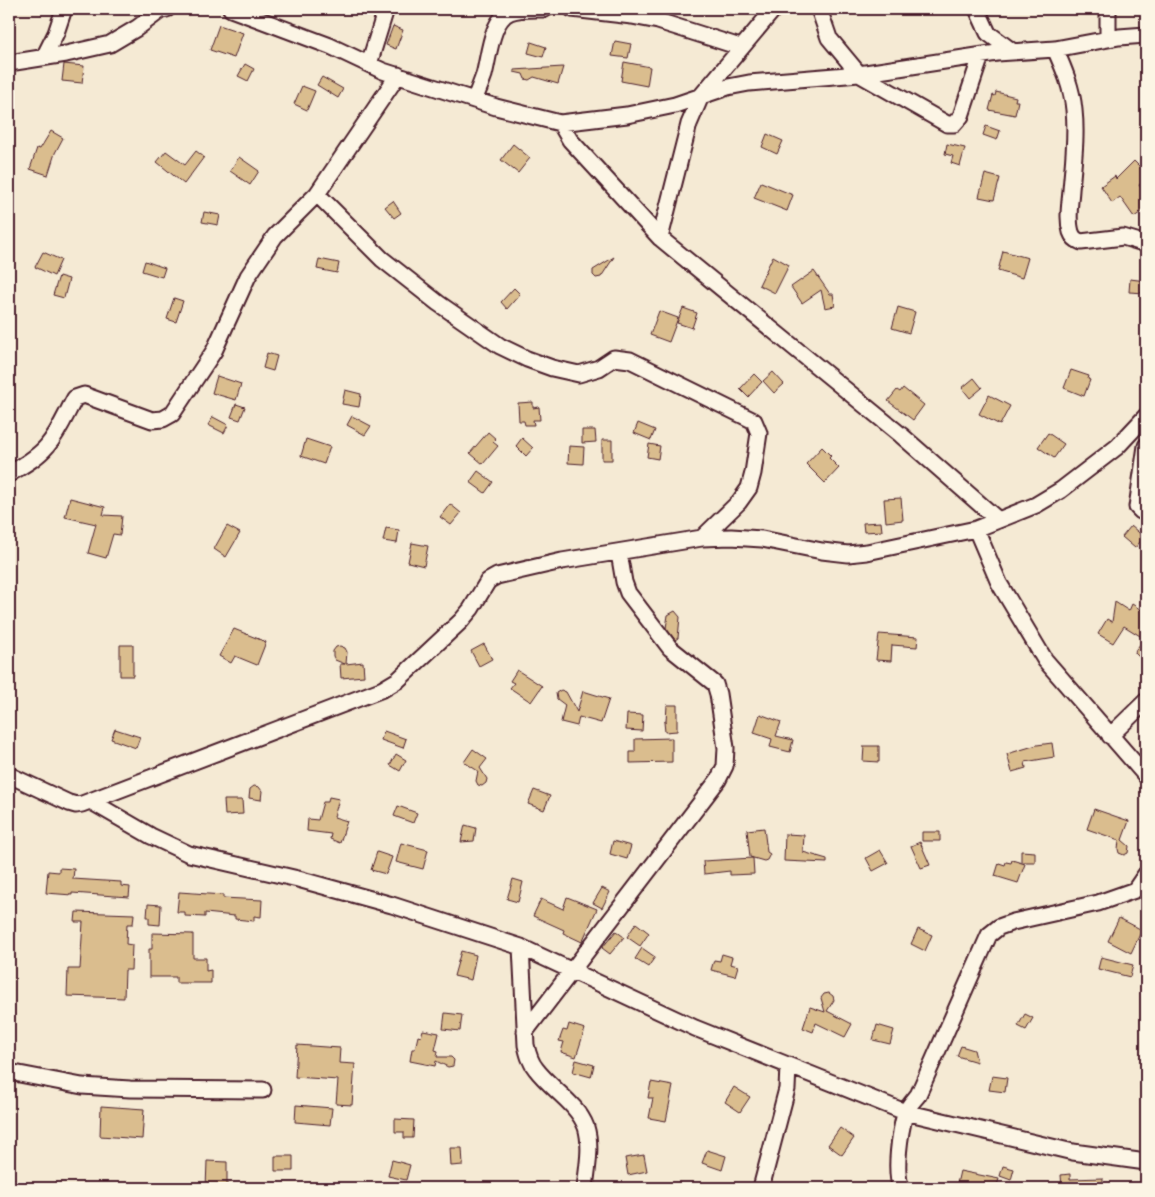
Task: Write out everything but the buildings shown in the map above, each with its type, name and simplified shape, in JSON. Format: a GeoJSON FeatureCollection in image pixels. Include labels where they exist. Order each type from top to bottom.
{"type":"FeatureCollection","features":[{"type":"Feature","properties":{"kind":"street"},"geometry":{"type":"LineString","coordinates":[[44,57],[56,33],[64,9]]}},
{"type":"Feature","properties":{"kind":"street"},"geometry":{"type":"LineString","coordinates":[[9,63],[110,44],[164,9]]}},
{"type":"Feature","properties":{"kind":"street"},"geometry":{"type":"LineString","coordinates":[[231,9],[330,46],[398,75],[520,114],[560,123],[675,105],[728,87],[749,83],[859,74],[1012,51],[1055,48],[1146,35]]}},
{"type":"Feature","properties":{"kind":"street"},"geometry":{"type":"LineString","coordinates":[[369,64],[386,9]]}},
{"type":"Feature","properties":{"kind":"street"},"geometry":{"type":"LineString","coordinates":[[474,100],[484,74],[493,38],[504,16],[519,10],[545,9]]}},
{"type":"Feature","properties":{"kind":"street"},"geometry":{"type":"LineString","coordinates":[[572,9],[610,11],[658,21],[740,47]]}},
{"type":"Feature","properties":{"kind":"street"},"geometry":{"type":"LineString","coordinates":[[660,238],[689,124],[701,96],[740,47],[774,9]]}},
{"type":"Feature","properties":{"kind":"street"},"geometry":{"type":"LineString","coordinates":[[819,9],[829,38],[859,74],[943,122],[954,124],[961,116],[981,56]]}},
{"type":"Feature","properties":{"kind":"street"},"geometry":{"type":"LineString","coordinates":[[977,9],[988,33],[1012,51]]}},
{"type":"Feature","properties":{"kind":"street"},"geometry":{"type":"LineString","coordinates":[[1108,9],[1108,39]]}},
{"type":"Feature","properties":{"kind":"street"},"geometry":{"type":"LineString","coordinates":[[1055,48],[1068,79],[1074,109],[1076,137],[1069,215],[1071,234],[1075,240],[1081,242],[1123,237],[1146,244]]}},
{"type":"Feature","properties":{"kind":"street"},"geometry":{"type":"LineString","coordinates":[[9,474],[47,447],[60,428],[75,398],[84,395],[152,420],[163,419],[172,414],[214,351],[248,276],[275,236],[317,194],[398,75]]}},
{"type":"Feature","properties":{"kind":"street"},"geometry":{"type":"LineString","coordinates":[[560,123],[580,152],[660,238],[901,435],[998,520]]}},
{"type":"Feature","properties":{"kind":"street"},"geometry":{"type":"LineString","coordinates":[[317,194],[382,259],[438,303],[500,346],[552,368],[579,374],[599,368],[614,358],[630,360],[754,421],[759,433],[754,473],[749,488],[739,502],[702,538]]}},
{"type":"Feature","properties":{"kind":"street"},"geometry":{"type":"LineString","coordinates":[[9,775],[69,803],[76,805],[92,802],[239,743],[383,689],[398,680],[461,621],[471,610],[488,581],[497,576],[562,561],[702,538],[762,539],[822,551],[848,554],[976,529],[1036,505],[1061,490],[1116,447],[1146,416]]}},
{"type":"Feature","properties":{"kind":"street"},"geometry":{"type":"LineString","coordinates":[[1146,446],[1137,507],[1146,513]]}},
{"type":"Feature","properties":{"kind":"street"},"geometry":{"type":"LineString","coordinates":[[976,529],[999,584],[1045,660],[1146,776]]}},
{"type":"Feature","properties":{"kind":"street"},"geometry":{"type":"LineString","coordinates":[[525,1032],[718,780],[725,766],[726,748],[715,684],[670,648],[628,593],[624,582],[619,552]]}},
{"type":"Feature","properties":{"kind":"street"},"geometry":{"type":"LineString","coordinates":[[1110,736],[1146,702]]}},
{"type":"Feature","properties":{"kind":"street"},"geometry":{"type":"LineString","coordinates":[[92,802],[151,836],[189,854],[298,879],[401,908],[521,946],[696,1028],[905,1112],[1072,1152],[1146,1162]]}},
{"type":"Feature","properties":{"kind":"street"},"geometry":{"type":"LineString","coordinates":[[901,1188],[898,1169],[905,1112],[918,1094],[989,935],[999,927],[1013,922],[1098,903],[1135,890],[1146,874]]}},
{"type":"Feature","properties":{"kind":"street"},"geometry":{"type":"LineString","coordinates":[[521,946],[525,1032],[529,1057],[536,1069],[573,1107],[585,1126],[588,1140],[586,1188]]}},
{"type":"Feature","properties":{"kind":"street"},"geometry":{"type":"LineString","coordinates":[[761,1188],[787,1089],[788,1066]]}},
{"type":"Feature","properties":{"kind":"street"},"geometry":{"type":"LineString","coordinates":[[9,1072],[82,1086],[130,1089],[263,1090]]}}]}
